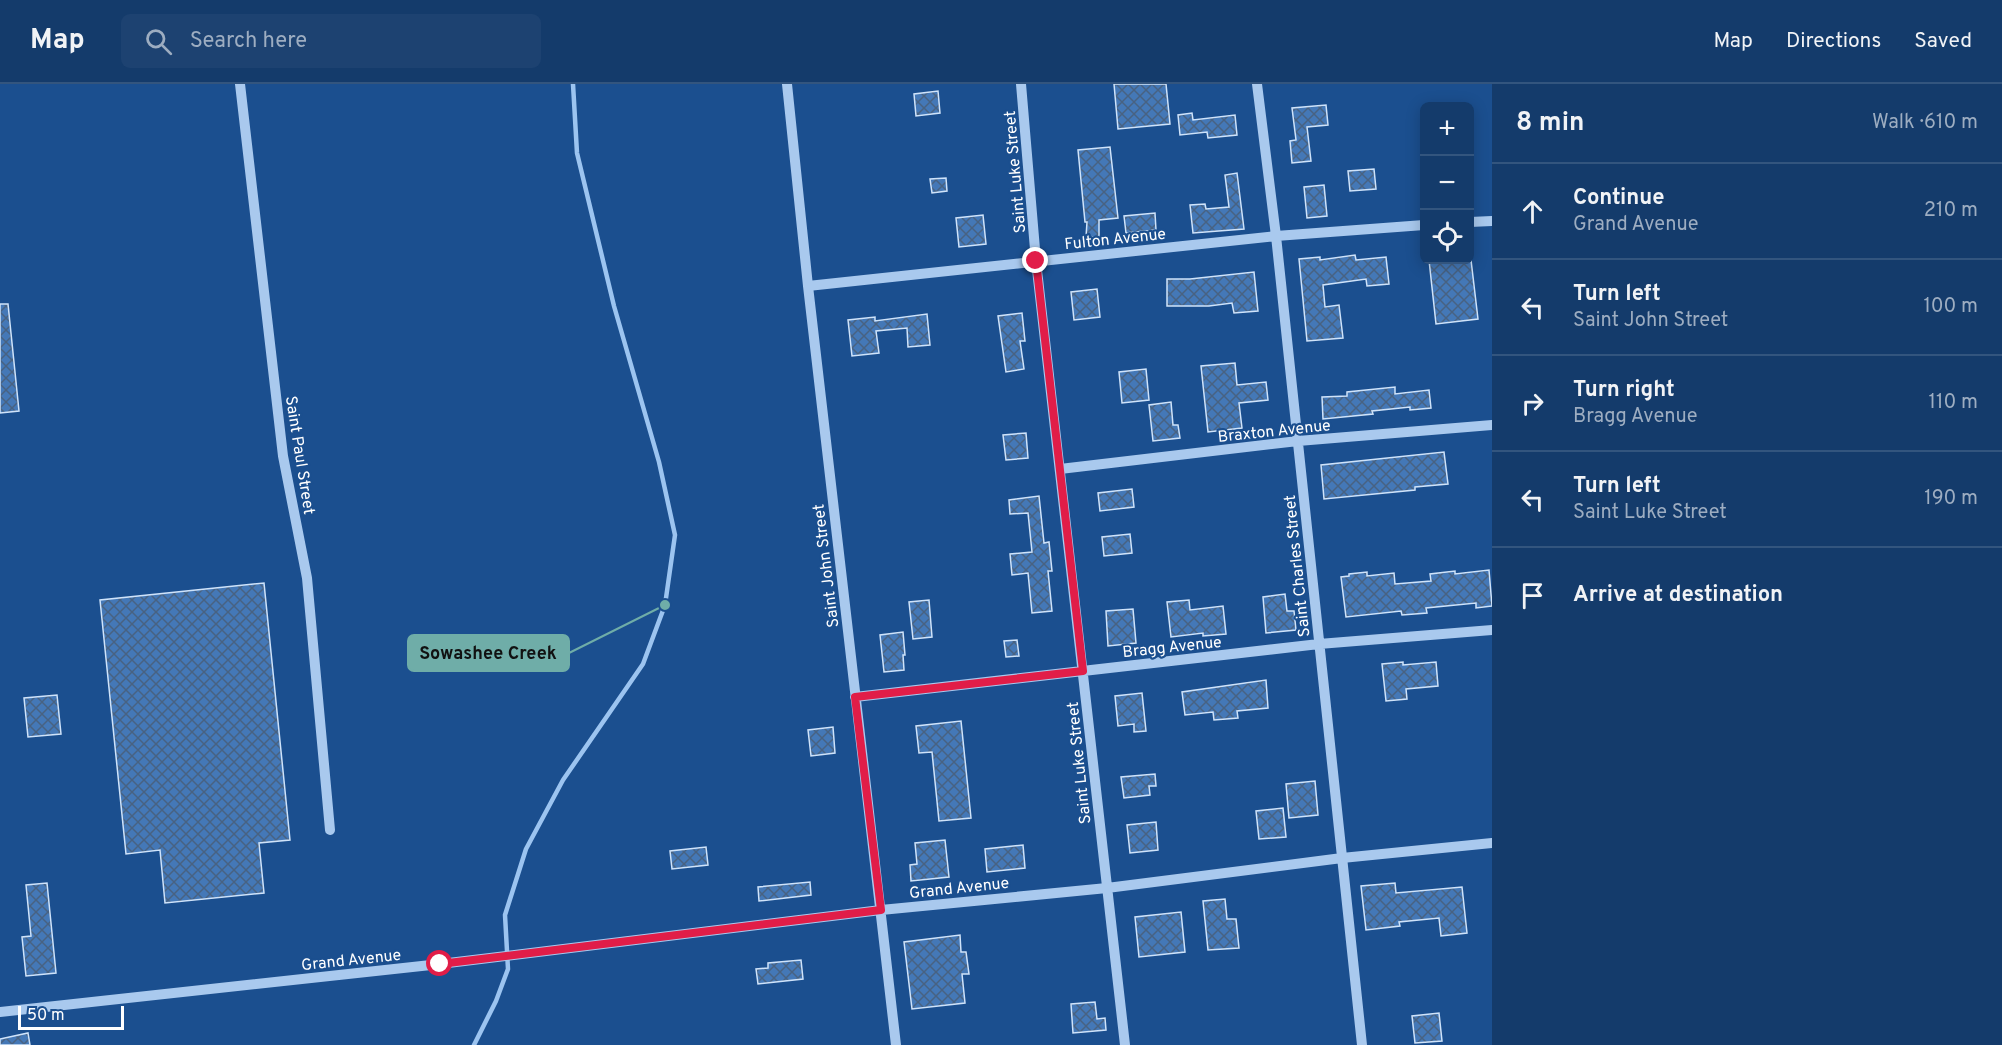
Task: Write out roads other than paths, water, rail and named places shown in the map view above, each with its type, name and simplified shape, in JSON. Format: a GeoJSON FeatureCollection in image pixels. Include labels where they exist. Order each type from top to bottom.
{"type":"FeatureCollection","features":[{"type":"Feature","properties":{"kind":"street","name":"Saint Paul Street"},"geometry":{"type":"LineString","coordinates":[[240,84],[283,456],[307,578],[330,831]]}},
{"type":"Feature","properties":{"kind":"street","name":"Saint John Street"},"geometry":{"type":"LineString","coordinates":[[787,84],[808,286],[896,1045]]}},
{"type":"Feature","properties":{"kind":"street","name":"Saint Luke Street"},"geometry":{"type":"LineString","coordinates":[[1021,84],[1036,261],[1125,1045]]}},
{"type":"Feature","properties":{"kind":"street","name":"Saint Charles Street"},"geometry":{"type":"LineString","coordinates":[[1257,84],[1276,236],[1362,1045]]}},
{"type":"Feature","properties":{"kind":"street"},"geometry":{"type":"LineString","coordinates":[[1474,222],[1492,221]]}},
{"type":"Feature","properties":{"kind":"street","name":"Fulton Avenue"},"geometry":{"type":"LineString","coordinates":[[808,286],[1276,236],[1420,225]]}},
{"type":"Feature","properties":{"kind":"street","name":"Braxton Avenue"},"geometry":{"type":"LineString","coordinates":[[1060,469],[1298,441],[1492,425]]}},
{"type":"Feature","properties":{"kind":"street","name":"Bragg Avenue"},"geometry":{"type":"LineString","coordinates":[[855,697],[1319,644],[1492,630]]}},
{"type":"Feature","properties":{"kind":"street","name":"Grand Avenue"},"geometry":{"type":"LineString","coordinates":[[0,1012],[570,949],[881,910],[1107,888],[1342,858],[1492,843]]}},
{"type":"Feature","properties":{"kind":"waterway"},"geometry":{"type":"LineString","coordinates":[[474,1045],[496,1001],[508,969],[505,915],[526,849],[563,780],[643,664],[665,605],[675,535],[659,462],[614,306],[577,153],[573,84]]}},
{"type":"Feature","properties":{"kind":"place","name":"Sowashee Creek"},"geometry":{"type":"Point","coordinates":[665,605]}}]}
